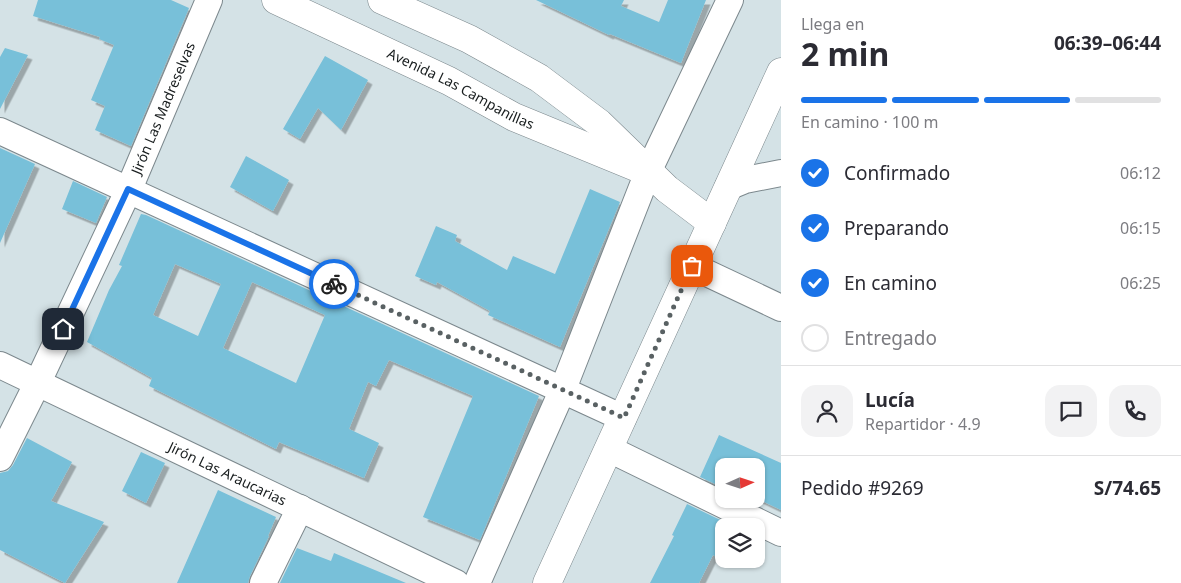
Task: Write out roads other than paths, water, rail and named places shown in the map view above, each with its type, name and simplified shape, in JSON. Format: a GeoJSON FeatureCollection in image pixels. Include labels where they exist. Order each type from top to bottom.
{"type":"FeatureCollection","features":[{"type":"Feature","properties":{"kind":"street","name":"Jirón Las Madreselvas"},"geometry":{"type":"LineString","coordinates":[[0,458],[38,382],[128,189],[209,0]]}},
{"type":"Feature","properties":{"kind":"street","name":"Avenida Las Campanillas"},"geometry":{"type":"LineString","coordinates":[[276,0],[449,81],[514,117],[648,172]]}},
{"type":"Feature","properties":{"kind":"street","name":"Avenida Las Campanillas"},"geometry":{"type":"LineString","coordinates":[[382,0],[469,39],[539,78],[598,123],[648,172],[712,223]]}},
{"type":"Feature","properties":{"kind":"street"},"geometry":{"type":"LineString","coordinates":[[477,583],[563,390],[648,172],[730,0]]}},
{"type":"Feature","properties":{"kind":"street"},"geometry":{"type":"LineString","coordinates":[[547,583],[781,72]]}},
{"type":"Feature","properties":{"kind":"street"},"geometry":{"type":"LineString","coordinates":[[0,131],[624,418]]}},
{"type":"Feature","properties":{"kind":"street"},"geometry":{"type":"LineString","coordinates":[[728,187],[745,180],[781,173]]}},
{"type":"Feature","properties":{"kind":"street"},"geometry":{"type":"LineString","coordinates":[[692,266],[781,308]]}},
{"type":"Feature","properties":{"kind":"street","name":"Jirón Las Araucarias"},"geometry":{"type":"LineString","coordinates":[[0,365],[456,583]]}},
{"type":"Feature","properties":{"kind":"street"},"geometry":{"type":"LineString","coordinates":[[609,449],[781,533]]}},
{"type":"Feature","properties":{"kind":"street"},"geometry":{"type":"LineString","coordinates":[[263,583],[300,508]]}}]}
